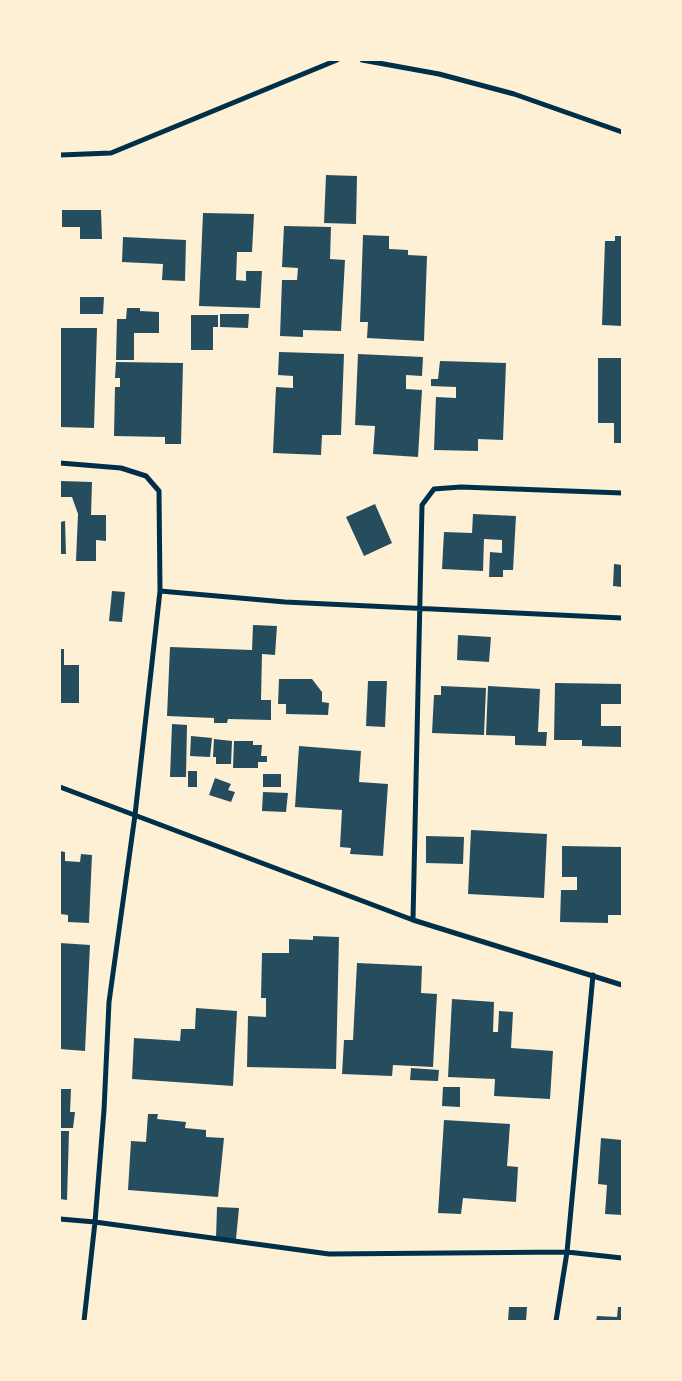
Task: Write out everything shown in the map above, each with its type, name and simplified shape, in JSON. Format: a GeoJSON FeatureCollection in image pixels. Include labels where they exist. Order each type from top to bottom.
{"type":"FeatureCollection","features":[{"type":"Feature","properties":{"kind":"street"},"geometry":{"type":"LineString","coordinates":[[60,155],[111,153],[337,60]]}},
{"type":"Feature","properties":{"kind":"street"},"geometry":{"type":"LineString","coordinates":[[362,60],[439,74],[514,94],[622,132]]}},
{"type":"Feature","properties":{"kind":"street"},"geometry":{"type":"LineString","coordinates":[[60,463],[121,468],[146,476],[159,491],[160,592],[135,815],[108,1002],[104,1110],[95,1222],[84,1321]]}},
{"type":"Feature","properties":{"kind":"street"},"geometry":{"type":"LineString","coordinates":[[413,920],[422,505],[434,489],[462,487],[622,493]]}},
{"type":"Feature","properties":{"kind":"street"},"geometry":{"type":"LineString","coordinates":[[160,592],[285,602],[622,618]]}},
{"type":"Feature","properties":{"kind":"street"},"geometry":{"type":"LineString","coordinates":[[60,787],[413,920],[622,984]]}},
{"type":"Feature","properties":{"kind":"street"},"geometry":{"type":"LineString","coordinates":[[556,1321],[567,1252],[593,975]]}},
{"type":"Feature","properties":{"kind":"street"},"geometry":{"type":"LineString","coordinates":[[60,1219],[95,1222],[329,1254],[567,1252],[622,1258]]}},
{"type":"Feature","properties":{"kind":"building"},"geometry":{"type":"Polygon","coordinates":[[[326,175],[357,176],[356,224],[324,223],[326,175]]]}},
{"type":"Feature","properties":{"kind":"building"},"geometry":{"type":"Polygon","coordinates":[[[62,210],[101,210],[102,239],[80,239],[80,227],[62,227],[62,210]]]}},
{"type":"Feature","properties":{"kind":"building"},"geometry":{"type":"Polygon","coordinates":[[[203,213],[254,214],[252,252],[237,252],[236,280],[246,281],[246,271],[262,271],[260,308],[199,306],[203,213]]]}},
{"type":"Feature","properties":{"kind":"building"},"geometry":{"type":"Polygon","coordinates":[[[284,226],[331,227],[330,259],[345,260],[341,331],[303,330],[303,337],[280,336],[282,280],[297,280],[298,268],[282,267],[284,226]]]}},
{"type":"Feature","properties":{"kind":"building"},"geometry":{"type":"Polygon","coordinates":[[[363,235],[389,236],[389,249],[408,250],[408,255],[427,256],[424,341],[367,338],[368,322],[360,322],[363,235]]]}},
{"type":"Feature","properties":{"kind":"building"},"geometry":{"type":"Polygon","coordinates":[[[615,236],[622,236],[622,326],[602,325],[605,241],[615,241],[615,236]]]}},
{"type":"Feature","properties":{"kind":"building"},"geometry":{"type":"Polygon","coordinates":[[[123,237],[186,240],[185,281],[162,280],[163,264],[122,262],[123,237]]]}},
{"type":"Feature","properties":{"kind":"building"},"geometry":{"type":"Polygon","coordinates":[[[80,297],[104,297],[103,314],[80,314],[80,297]]]}},
{"type":"Feature","properties":{"kind":"building"},"geometry":{"type":"Polygon","coordinates":[[[127,308],[140,308],[140,311],[159,312],[159,333],[134,333],[134,360],[116,360],[117,319],[126,319],[127,308]]]}},
{"type":"Feature","properties":{"kind":"building"},"geometry":{"type":"Polygon","coordinates":[[[220,314],[249,314],[248,328],[220,327],[220,314]]]}},
{"type":"Feature","properties":{"kind":"building"},"geometry":{"type":"Polygon","coordinates":[[[191,315],[218,315],[218,327],[213,327],[213,350],[191,350],[191,315]]]}},
{"type":"Feature","properties":{"kind":"building"},"geometry":{"type":"Polygon","coordinates":[[[60,328],[97,328],[94,428],[60,427],[60,328]]]}},
{"type":"Feature","properties":{"kind":"building"},"geometry":{"type":"Polygon","coordinates":[[[279,352],[344,354],[341,435],[322,435],[321,455],[273,453],[276,387],[293,388],[293,376],[278,375],[279,352]]]}},
{"type":"Feature","properties":{"kind":"building"},"geometry":{"type":"Polygon","coordinates":[[[358,354],[423,357],[422,376],[406,375],[406,389],[422,390],[418,457],[373,454],[375,426],[355,425],[358,354]]]}},
{"type":"Feature","properties":{"kind":"building"},"geometry":{"type":"Polygon","coordinates":[[[598,358],[622,358],[622,443],[614,443],[614,423],[598,423],[598,358]]]}},
{"type":"Feature","properties":{"kind":"building"},"geometry":{"type":"Polygon","coordinates":[[[440,361],[506,363],[503,440],[478,439],[478,451],[434,450],[436,397],[456,398],[456,387],[431,386],[431,379],[438,379],[440,361]]]}},
{"type":"Feature","properties":{"kind":"building"},"geometry":{"type":"Polygon","coordinates":[[[116,362],[183,363],[181,444],[165,444],[165,437],[114,436],[115,387],[120,387],[120,378],[115,378],[116,362]]]}},
{"type":"Feature","properties":{"kind":"building"},"geometry":{"type":"Polygon","coordinates":[[[60,481],[92,482],[91,515],[106,515],[106,541],[96,540],[96,561],[76,561],[78,514],[72,497],[60,497],[60,481]]]}},
{"type":"Feature","properties":{"kind":"building"},"geometry":{"type":"Polygon","coordinates":[[[375,504],[392,543],[364,556],[346,517],[375,504]]]}},
{"type":"Feature","properties":{"kind":"building"},"geometry":{"type":"Polygon","coordinates":[[[473,514],[516,516],[513,570],[503,570],[503,577],[489,577],[490,552],[502,553],[502,540],[484,539],[483,571],[442,569],[444,532],[472,533],[473,514]]]}},
{"type":"Feature","properties":{"kind":"building"},"geometry":{"type":"Polygon","coordinates":[[[65,521],[66,554],[60,554],[60,522],[65,521]]]}},
{"type":"Feature","properties":{"kind":"building"},"geometry":{"type":"Polygon","coordinates":[[[614,564],[622,565],[622,587],[613,586],[614,564]]]}},
{"type":"Feature","properties":{"kind":"building"},"geometry":{"type":"Polygon","coordinates":[[[112,591],[125,592],[122,622],[109,621],[112,591]]]}},
{"type":"Feature","properties":{"kind":"building"},"geometry":{"type":"Polygon","coordinates":[[[253,625],[277,626],[275,655],[262,654],[261,700],[271,700],[271,720],[228,719],[227,723],[214,723],[214,718],[167,716],[170,647],[252,650],[253,625]]]}},
{"type":"Feature","properties":{"kind":"building"},"geometry":{"type":"Polygon","coordinates":[[[458,635],[491,637],[489,662],[457,660],[458,635]]]}},
{"type":"Feature","properties":{"kind":"building"},"geometry":{"type":"Polygon","coordinates":[[[60,649],[64,649],[64,665],[79,665],[79,703],[60,703],[60,649]]]}},
{"type":"Feature","properties":{"kind":"building"},"geometry":{"type":"Polygon","coordinates":[[[279,679],[312,679],[322,692],[322,702],[329,703],[328,715],[286,714],[286,704],[278,704],[279,679]]]}},
{"type":"Feature","properties":{"kind":"building"},"geometry":{"type":"Polygon","coordinates":[[[368,681],[387,681],[385,727],[366,726],[368,681]]]}},
{"type":"Feature","properties":{"kind":"building"},"geometry":{"type":"Polygon","coordinates":[[[555,683],[622,684],[622,704],[601,704],[601,726],[622,726],[622,747],[582,746],[582,740],[554,740],[555,683]]]}},
{"type":"Feature","properties":{"kind":"building"},"geometry":{"type":"Polygon","coordinates":[[[441,686],[486,688],[484,735],[432,733],[434,695],[441,695],[441,686]]]}},
{"type":"Feature","properties":{"kind":"building"},"geometry":{"type":"Polygon","coordinates":[[[488,686],[540,689],[538,732],[547,732],[546,746],[515,745],[515,736],[486,735],[488,686]]]}},
{"type":"Feature","properties":{"kind":"building"},"geometry":{"type":"Polygon","coordinates":[[[172,724],[187,725],[186,777],[170,777],[172,724]]]}},
{"type":"Feature","properties":{"kind":"building"},"geometry":{"type":"Polygon","coordinates":[[[191,736],[212,738],[210,757],[190,756],[191,736]]]}},
{"type":"Feature","properties":{"kind":"building"},"geometry":{"type":"Polygon","coordinates":[[[214,739],[232,741],[231,764],[216,764],[216,757],[213,757],[214,739]]]}},
{"type":"Feature","properties":{"kind":"building"},"geometry":{"type":"Polygon","coordinates":[[[234,741],[253,741],[253,745],[262,745],[261,756],[267,756],[267,762],[258,762],[258,768],[233,768],[234,741]]]}},
{"type":"Feature","properties":{"kind":"building"},"geometry":{"type":"Polygon","coordinates":[[[299,746],[361,751],[359,782],[388,784],[383,856],[350,854],[351,848],[340,847],[342,810],[295,807],[299,746]]]}},
{"type":"Feature","properties":{"kind":"building"},"geometry":{"type":"Polygon","coordinates":[[[188,771],[197,771],[197,787],[188,787],[188,771]]]}},
{"type":"Feature","properties":{"kind":"building"},"geometry":{"type":"Polygon","coordinates":[[[263,774],[281,774],[281,787],[263,787],[263,774]]]}},
{"type":"Feature","properties":{"kind":"building"},"geometry":{"type":"Polygon","coordinates":[[[215,778],[231,784],[228,790],[235,792],[231,802],[209,795],[215,778]]]}},
{"type":"Feature","properties":{"kind":"building"},"geometry":{"type":"Polygon","coordinates":[[[263,792],[288,793],[286,812],[262,811],[263,792]]]}},
{"type":"Feature","properties":{"kind":"building"},"geometry":{"type":"Polygon","coordinates":[[[471,830],[547,834],[544,898],[468,894],[471,830]]]}},
{"type":"Feature","properties":{"kind":"building"},"geometry":{"type":"Polygon","coordinates":[[[426,836],[464,837],[463,864],[426,863],[426,836]]]}},
{"type":"Feature","properties":{"kind":"building"},"geometry":{"type":"Polygon","coordinates":[[[562,846],[622,847],[622,915],[608,915],[608,923],[560,922],[561,890],[577,890],[577,877],[562,877],[562,846]]]}},
{"type":"Feature","properties":{"kind":"building"},"geometry":{"type":"Polygon","coordinates":[[[60,851],[65,852],[65,861],[80,862],[81,854],[92,855],[89,923],[68,922],[68,915],[60,914],[60,851]]]}},
{"type":"Feature","properties":{"kind":"building"},"geometry":{"type":"Polygon","coordinates":[[[313,936],[339,937],[336,1069],[247,1067],[248,1016],[266,1017],[266,998],[261,998],[262,953],[289,953],[289,939],[313,940],[313,936]]]}},
{"type":"Feature","properties":{"kind":"building"},"geometry":{"type":"Polygon","coordinates":[[[60,943],[90,945],[85,1051],[60,1049],[60,943]]]}},
{"type":"Feature","properties":{"kind":"building"},"geometry":{"type":"Polygon","coordinates":[[[357,963],[422,966],[421,993],[437,994],[433,1067],[393,1065],[392,1076],[342,1074],[344,1040],[353,1040],[357,963]]]}},
{"type":"Feature","properties":{"kind":"building"},"geometry":{"type":"Polygon","coordinates":[[[452,999],[494,1002],[493,1032],[498,1032],[499,1011],[513,1012],[511,1048],[553,1051],[550,1099],[494,1096],[495,1079],[448,1077],[452,999]]]}},
{"type":"Feature","properties":{"kind":"building"},"geometry":{"type":"Polygon","coordinates":[[[196,1008],[237,1011],[233,1086],[132,1079],[134,1038],[180,1041],[181,1029],[195,1029],[196,1008]]]}},
{"type":"Feature","properties":{"kind":"building"},"geometry":{"type":"Polygon","coordinates":[[[411,1068],[439,1070],[438,1081],[410,1080],[411,1068]]]}},
{"type":"Feature","properties":{"kind":"building"},"geometry":{"type":"Polygon","coordinates":[[[443,1087],[460,1087],[460,1107],[442,1106],[443,1087]]]}},
{"type":"Feature","properties":{"kind":"building"},"geometry":{"type":"Polygon","coordinates":[[[60,1089],[71,1089],[70,1112],[75,1112],[73,1128],[60,1128],[60,1089]]]}},
{"type":"Feature","properties":{"kind":"building"},"geometry":{"type":"Polygon","coordinates":[[[148,1114],[158,1114],[157,1119],[186,1122],[185,1128],[206,1130],[206,1137],[224,1138],[218,1197],[128,1190],[131,1141],[146,1142],[148,1114]]]}},
{"type":"Feature","properties":{"kind":"building"},"geometry":{"type":"Polygon","coordinates":[[[444,1120],[510,1124],[507,1166],[518,1167],[516,1202],[463,1198],[461,1214],[438,1213],[444,1120]]]}},
{"type":"Feature","properties":{"kind":"building"},"geometry":{"type":"Polygon","coordinates":[[[60,1131],[69,1131],[67,1200],[60,1199],[60,1131]]]}},
{"type":"Feature","properties":{"kind":"building"},"geometry":{"type":"Polygon","coordinates":[[[601,1138],[622,1140],[622,1215],[605,1214],[607,1185],[598,1184],[601,1138]]]}},
{"type":"Feature","properties":{"kind":"building"},"geometry":{"type":"Polygon","coordinates":[[[217,1207],[239,1208],[236,1239],[216,1238],[217,1207]]]}},
{"type":"Feature","properties":{"kind":"building"},"geometry":{"type":"Polygon","coordinates":[[[509,1307],[527,1307],[526,1321],[508,1321],[509,1307]]]}},
{"type":"Feature","properties":{"kind":"building"},"geometry":{"type":"Polygon","coordinates":[[[618,1307],[622,1307],[622,1321],[596,1321],[597,1316],[617,1317],[618,1307]]]}}]}
